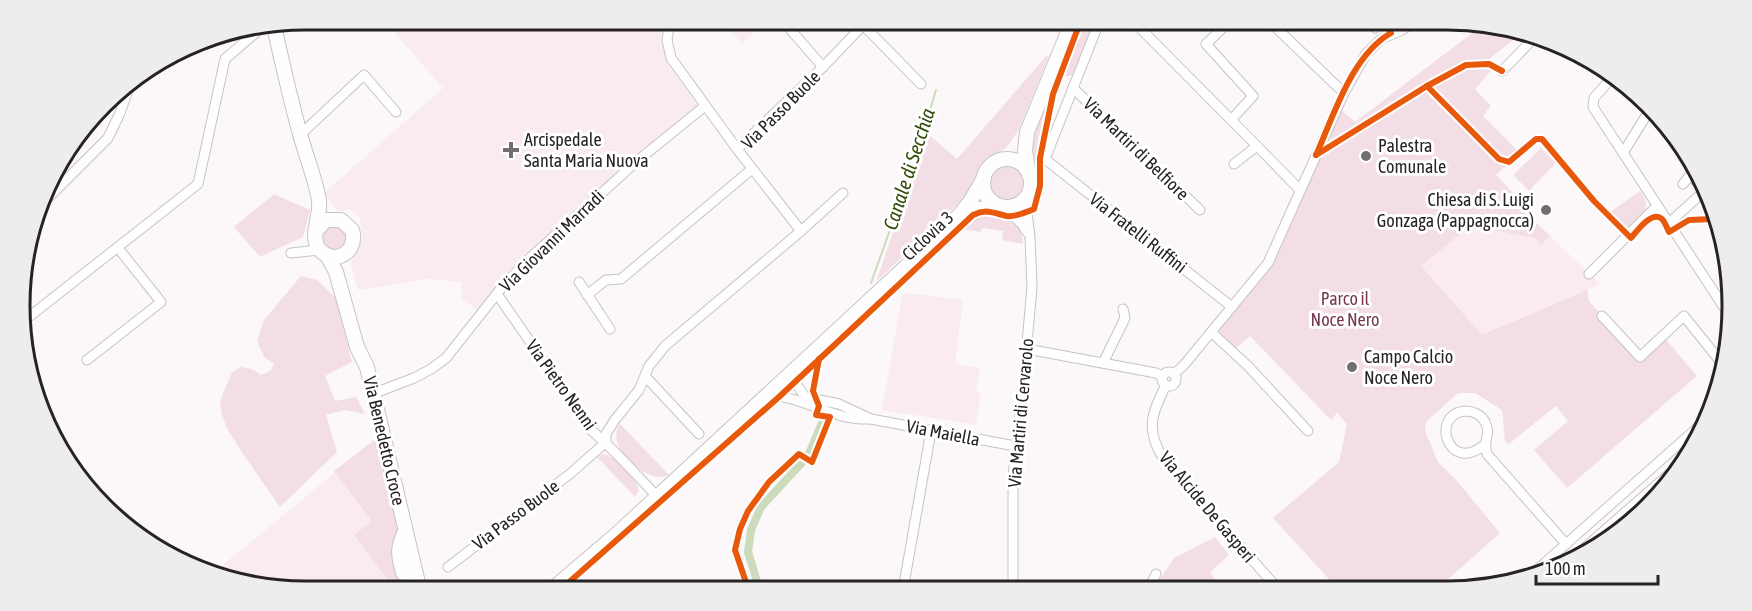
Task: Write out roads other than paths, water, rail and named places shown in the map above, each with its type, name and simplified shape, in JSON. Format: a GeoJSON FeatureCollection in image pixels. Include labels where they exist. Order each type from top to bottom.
{"type":"FeatureCollection","features":[{"type":"Feature","properties":{"kind":"street"},"geometry":{"type":"LineString","coordinates":[[668,30],[670,56],[737,149]]}},
{"type":"Feature","properties":{"kind":"street","name":"Via Passo Buole"},"geometry":{"type":"LineString","coordinates":[[791,30],[823,67],[737,149],[801,231]]}},
{"type":"Feature","properties":{"kind":"street"},"geometry":{"type":"LineString","coordinates":[[823,67],[858,30]]}},
{"type":"Feature","properties":{"kind":"street"},"geometry":{"type":"LineString","coordinates":[[872,30],[921,84]]}},
{"type":"Feature","properties":{"kind":"street","name":"Via Martiri di Cervarolo"},"geometry":{"type":"LineString","coordinates":[[1013,581],[1013,476],[1032,287],[1026,204],[1029,193],[1029,175],[1025,151],[1027,132],[1032,118],[1069,30]]}},
{"type":"Feature","properties":{"kind":"street"},"geometry":{"type":"LineString","coordinates":[[1073,88],[1096,30]]}},
{"type":"Feature","properties":{"kind":"street"},"geometry":{"type":"LineString","coordinates":[[1142,30],[1300,190]]}},
{"type":"Feature","properties":{"kind":"street"},"geometry":{"type":"LineString","coordinates":[[1221,30],[1206,44],[1253,96],[1231,120]]}},
{"type":"Feature","properties":{"kind":"street"},"geometry":{"type":"LineString","coordinates":[[1278,30],[1344,93]]}},
{"type":"Feature","properties":{"kind":"street"},"geometry":{"type":"LineString","coordinates":[[1308,431],[1248,366],[1211,332],[1268,263],[1344,93],[1366,54],[1391,33],[1402,30]]}},
{"type":"Feature","properties":{"kind":"street","name":"Via Benedetto Croce"},"geometry":{"type":"LineString","coordinates":[[275,32],[300,135],[319,198],[320,244],[336,272],[343,293]]}},
{"type":"Feature","properties":{"kind":"street"},"geometry":{"type":"LineString","coordinates":[[31,316],[198,184],[225,58],[253,35]]}},
{"type":"Feature","properties":{"kind":"street"},"geometry":{"type":"LineString","coordinates":[[1502,71],[1529,43]]}},
{"type":"Feature","properties":{"kind":"street"},"geometry":{"type":"LineString","coordinates":[[300,135],[364,75],[396,112]]}},
{"type":"Feature","properties":{"kind":"street"},"geometry":{"type":"LineString","coordinates":[[1608,82],[1594,98],[1593,108],[1722,304]]}},
{"type":"Feature","properties":{"kind":"street","name":"Via Fratelli Ruffini"},"geometry":{"type":"LineString","coordinates":[[1073,88],[1045,159],[1232,307]]}},
{"type":"Feature","properties":{"kind":"street","name":"Via Martiri di Belfiore"},"geometry":{"type":"LineString","coordinates":[[1073,88],[1200,210]]}},
{"type":"Feature","properties":{"kind":"street"},"geometry":{"type":"LineString","coordinates":[[55,191],[108,138],[126,97]]}},
{"type":"Feature","properties":{"kind":"street","name":"Via Giovanni Marradi"},"geometry":{"type":"LineString","coordinates":[[372,394],[414,378],[446,358],[497,294],[531,257],[705,106]]}},
{"type":"Feature","properties":{"kind":"street"},"geometry":{"type":"LineString","coordinates":[[1623,153],[1646,116]]}},
{"type":"Feature","properties":{"kind":"street","name":"Via Martiri di Cervarolo"},"geometry":{"type":"LineString","coordinates":[[951,225],[970,202],[988,168],[1014,146],[1032,118]]}},
{"type":"Feature","properties":{"kind":"street"},"geometry":{"type":"LineString","coordinates":[[1234,164],[1257,146]]}},
{"type":"Feature","properties":{"kind":"street"},"geometry":{"type":"LineString","coordinates":[[996,161],[1014,160],[1029,175]]}},
{"type":"Feature","properties":{"kind":"street"},"geometry":{"type":"LineString","coordinates":[[587,295],[606,280],[621,279],[752,170]]}},
{"type":"Feature","properties":{"kind":"street"},"geometry":{"type":"LineString","coordinates":[[1683,184],[1689,176]]}},
{"type":"Feature","properties":{"kind":"street"},"geometry":{"type":"LineString","coordinates":[[984,178],[986,193],[1022,224],[1030,237]]}},
{"type":"Feature","properties":{"kind":"street","name":"Via Passo Buole"},"geometry":{"type":"LineString","coordinates":[[448,567],[571,473],[606,442],[606,434],[639,390],[649,366],[665,346],[843,193]]}},
{"type":"Feature","properties":{"kind":"street"},"geometry":{"type":"LineString","coordinates":[[562,581],[604,546],[951,225],[972,212],[1020,204],[1029,193]]}},
{"type":"Feature","properties":{"kind":"street"},"geometry":{"type":"LineString","coordinates":[[1668,223],[1699,196]]}},
{"type":"Feature","properties":{"kind":"street","name":"Via Benedetto Croce"},"geometry":{"type":"LineString","coordinates":[[319,198],[336,219]]}},
{"type":"Feature","properties":{"kind":"street"},"geometry":{"type":"LineString","coordinates":[[1589,274],[1657,206]]}},
{"type":"Feature","properties":{"kind":"street"},"geometry":{"type":"LineString","coordinates":[[336,219],[349,225],[353,234],[350,249],[342,255],[320,244],[326,220],[336,219]]}},
{"type":"Feature","properties":{"kind":"street"},"geometry":{"type":"LineString","coordinates":[[87,360],[161,302],[118,248]]}},
{"type":"Feature","properties":{"kind":"street","name":"Via Benedetto Croce"},"geometry":{"type":"LineString","coordinates":[[342,255],[343,293],[357,347],[366,363],[417,581]]}},
{"type":"Feature","properties":{"kind":"street"},"geometry":{"type":"LineString","coordinates":[[579,282],[610,329]]}},
{"type":"Feature","properties":{"kind":"street","name":"Via Pietro Nenni"},"geometry":{"type":"LineString","coordinates":[[497,294],[592,431],[606,442],[612,451],[657,496]]}},
{"type":"Feature","properties":{"kind":"street"},"geometry":{"type":"LineString","coordinates":[[1103,363],[1125,318],[1123,309]]}},
{"type":"Feature","properties":{"kind":"street"},"geometry":{"type":"LineString","coordinates":[[1602,316],[1640,357],[1684,316],[1717,358]]}},
{"type":"Feature","properties":{"kind":"street","name":"Via Alcide De Gasperi"},"geometry":{"type":"LineString","coordinates":[[1211,332],[1174,375],[1174,383],[1164,381],[1152,421],[1152,437],[1163,458],[1270,581]]}},
{"type":"Feature","properties":{"kind":"street"},"geometry":{"type":"LineString","coordinates":[[1027,349],[1156,373],[1164,381]]}},
{"type":"Feature","properties":{"kind":"street","name":"Via Maiella"},"geometry":{"type":"LineString","coordinates":[[797,367],[797,385],[805,397],[839,404],[871,419],[1015,446]]}},
{"type":"Feature","properties":{"kind":"street"},"geometry":{"type":"LineString","coordinates":[[645,376],[699,434]]}},
{"type":"Feature","properties":{"kind":"street","name":"Via Maiella"},"geometry":{"type":"LineString","coordinates":[[768,395],[780,396],[844,417],[858,420],[871,419]]}},
{"type":"Feature","properties":{"kind":"street"},"geometry":{"type":"LineString","coordinates":[[1484,445],[1476,452],[1467,454],[1457,452],[1449,445],[1445,436],[1446,426],[1451,418],[1459,412],[1468,411],[1478,414],[1485,421],[1488,430],[1484,445],[1487,454],[1566,544]]}},
{"type":"Feature","properties":{"kind":"street"},"geometry":{"type":"LineString","coordinates":[[905,581],[931,431]]}},
{"type":"Feature","properties":{"kind":"street"},"geometry":{"type":"LineString","coordinates":[[1545,562],[1690,434]]}},
{"type":"Feature","properties":{"kind":"street"},"geometry":{"type":"LineString","coordinates":[[1152,581],[1156,574]]}},
{"type":"Feature","properties":{"kind":"waterway","name":"Canale di Secchia"},"geometry":{"type":"LineString","coordinates":[[871,283],[916,157],[936,90]]}},
{"type":"Feature","properties":{"kind":"waterway","name":"Canale di Secchia"},"geometry":{"type":"LineString","coordinates":[[757,581],[748,552],[751,530],[761,507],[808,456],[822,423]]}},
{"type":"Feature","properties":{"kind":"place","name":"Arcispedale Santa Maria Nuova"},"geometry":{"type":"Point","coordinates":[511,150]}},
{"type":"Feature","properties":{"kind":"place","name":"Palestra Comunale"},"geometry":{"type":"Point","coordinates":[1366,156]}},
{"type":"Feature","properties":{"kind":"place","name":"Chiesa di S. Luigi Gonzaga (Pappagnocca)"},"geometry":{"type":"Point","coordinates":[1546,210]}},
{"type":"Feature","properties":{"kind":"place","name":"Campo Calcio Noce Nero"},"geometry":{"type":"Point","coordinates":[1352,367]}},
{"type":"Feature","properties":{"kind":"park label","name":"Parco il Noce Nero"},"geometry":{"type":"Point","coordinates":[1345,309]}}]}
